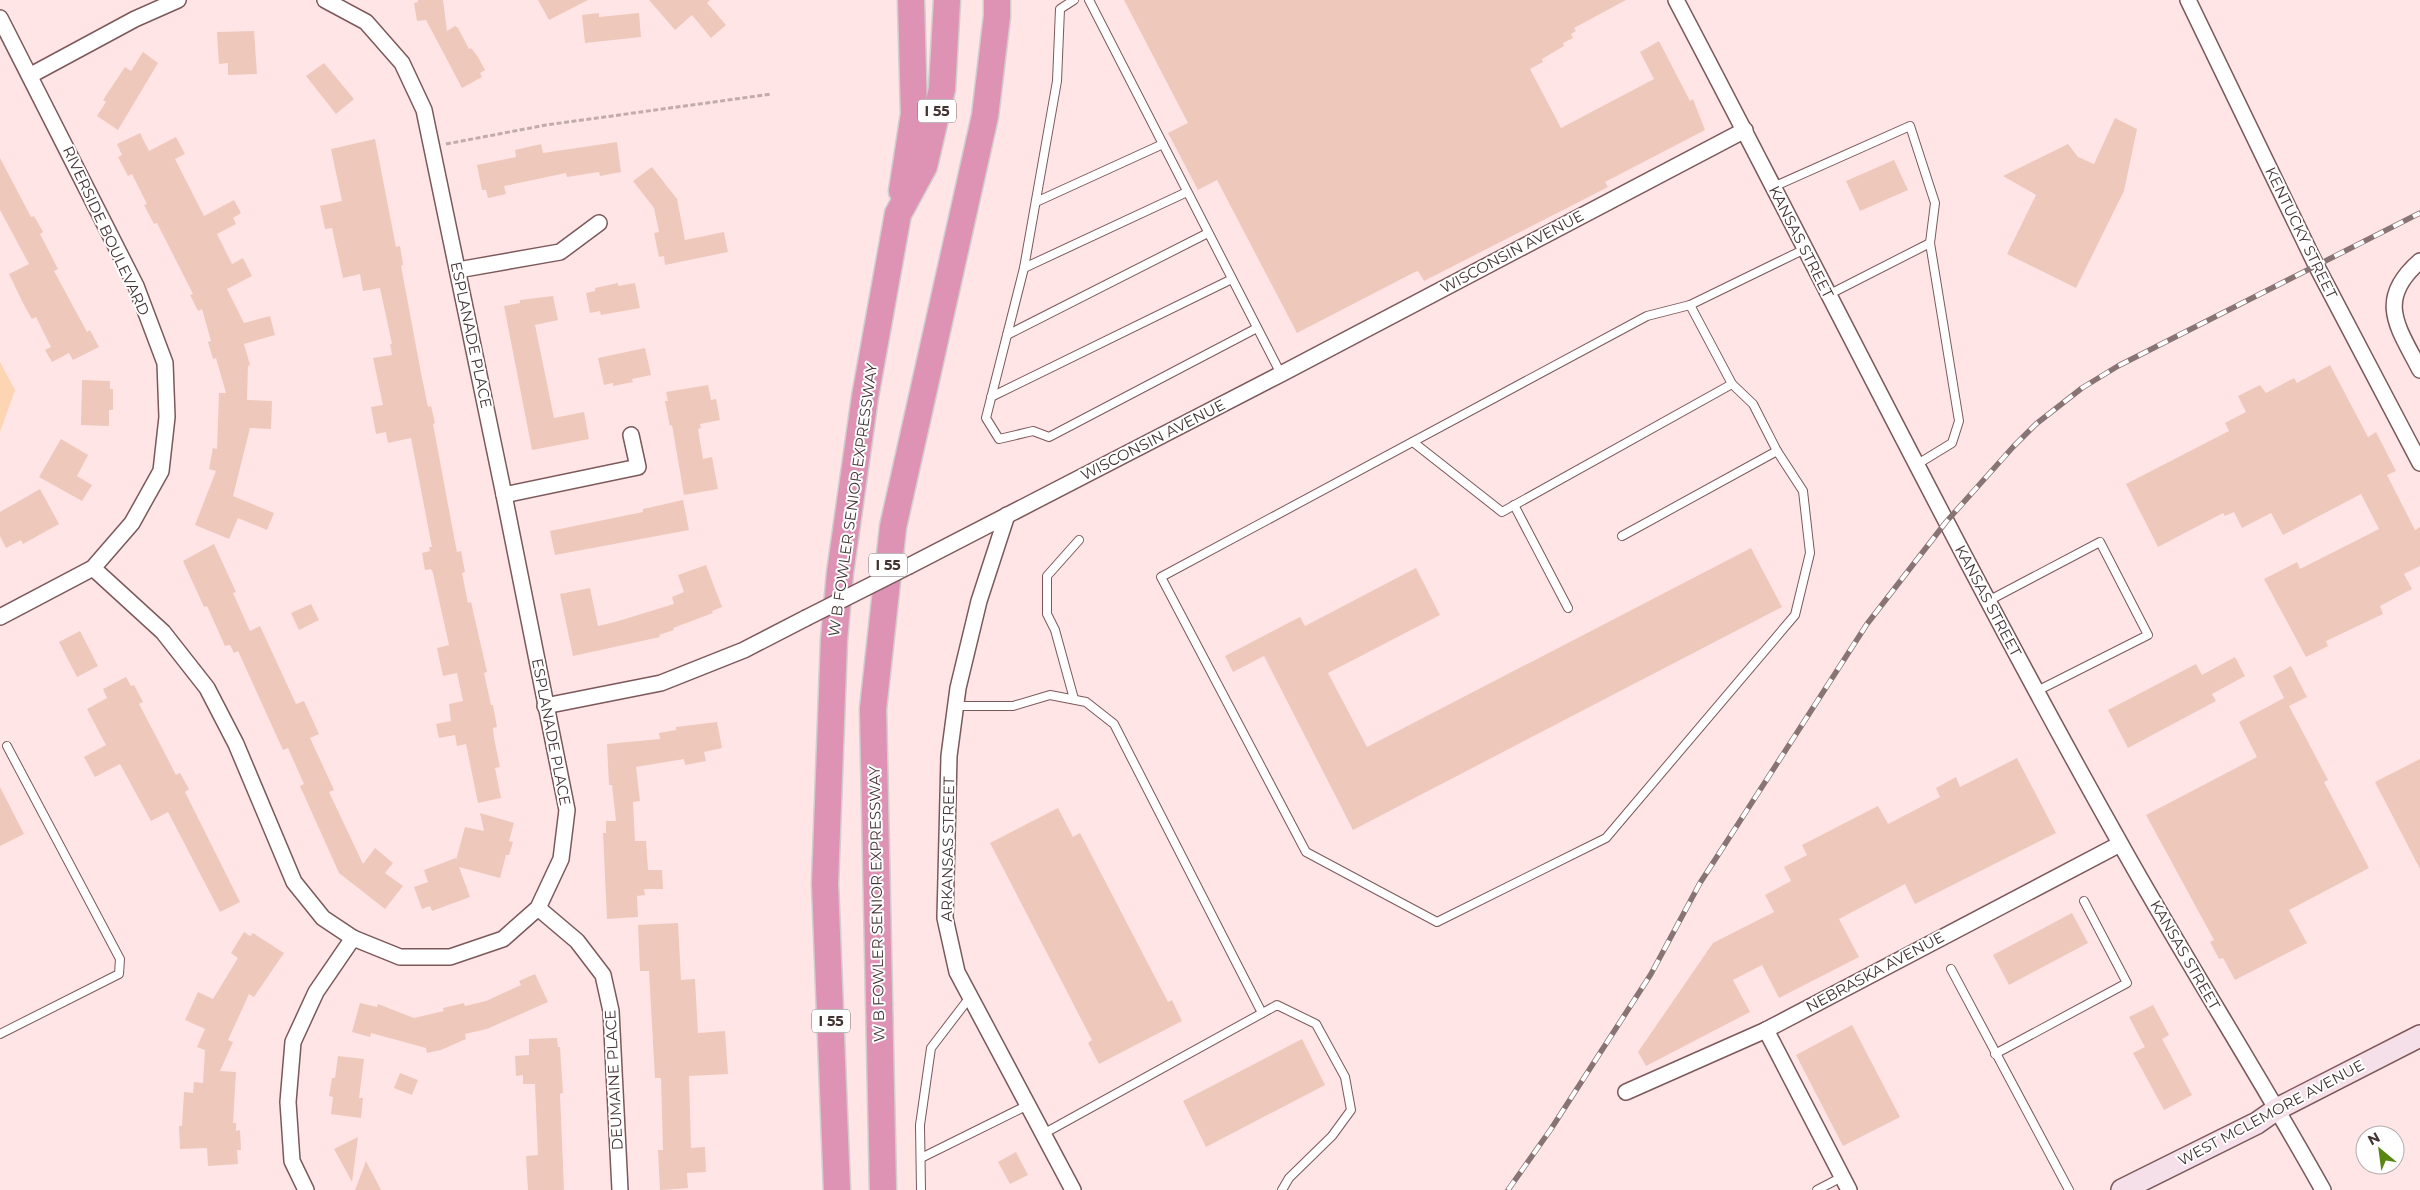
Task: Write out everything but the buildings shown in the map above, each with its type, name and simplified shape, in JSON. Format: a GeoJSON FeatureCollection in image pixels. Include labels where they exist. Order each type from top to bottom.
{"type":"FeatureCollection","features":[{"type":"Feature","properties":{"kind":"highway"},"geometry":{"type":"LineString","coordinates":[[898,214],[914,114],[911,0]]}},
{"type":"Feature","properties":{"kind":"highway","name":"W B FOWLER SENIOR EXPRESSWAY"},"geometry":{"type":"LineString","coordinates":[[837,1190],[825,884],[834,640],[840,573],[865,398],[898,214],[924,166],[942,89],[946,0]]}},
{"type":"Feature","properties":{"kind":"highway","name":"W B FOWLER SENIOR EXPRESSWAY"},"geometry":{"type":"LineString","coordinates":[[883,1190],[872,709],[892,527],[985,116],[997,16],[997,0]]}},
{"type":"Feature","properties":{"kind":"highway"},"geometry":{"type":"LineString","coordinates":[[830,1190],[837,1158]]}},
{"type":"Feature","properties":{"kind":"main road","name":"WEST MCLEMORE AVENUE"},"geometry":{"type":"LineString","coordinates":[[2122,1190],[2257,1123],[2277,1109],[2420,1036]]}},
{"type":"Feature","properties":{"kind":"street"},"geometry":{"type":"LineString","coordinates":[[30,75],[135,19],[178,0]]}},
{"type":"Feature","properties":{"kind":"street","name":"KANSAS STREET"},"geometry":{"type":"LineString","coordinates":[[1676,0],[1745,130],[1916,465],[2120,844],[2323,1190]]}},
{"type":"Feature","properties":{"kind":"street","name":"KENTUCKY STREET"},"geometry":{"type":"LineString","coordinates":[[2188,0],[2316,265],[2420,463]]}},
{"type":"Feature","properties":{"kind":"street","name":"ESPLANADE PLACE"},"geometry":{"type":"LineString","coordinates":[[93,568],[163,632],[207,688],[236,744],[294,882],[323,918],[353,938],[400,957],[450,957],[503,939],[538,908],[561,859],[567,810],[424,110],[402,63],[366,22],[331,1]]}},
{"type":"Feature","properties":{"kind":"street","name":"RIVERSIDE BOULEVARD"},"geometry":{"type":"LineString","coordinates":[[0,18],[136,286],[165,364],[167,417],[160,471],[132,523],[93,568],[0,616]]}},
{"type":"Feature","properties":{"kind":"street","name":"WISCONSIN AVENUE"},"geometry":{"type":"LineString","coordinates":[[545,706],[661,683],[744,650],[1281,374],[1745,130]]}},
{"type":"Feature","properties":{"kind":"street"},"geometry":{"type":"LineString","coordinates":[[458,270],[560,252],[599,223]]}},
{"type":"Feature","properties":{"kind":"street"},"geometry":{"type":"LineString","coordinates":[[2420,261],[2398,286],[2392,308],[2400,330],[2420,370]]}},
{"type":"Feature","properties":{"kind":"street"},"geometry":{"type":"LineString","coordinates":[[504,495],[638,467],[631,435]]}},
{"type":"Feature","properties":{"kind":"street","name":"ARKANSAS STREET"},"geometry":{"type":"LineString","coordinates":[[1007,515],[980,601],[958,688],[949,756],[945,918],[957,972],[1073,1190]]}},
{"type":"Feature","properties":{"kind":"street","name":"NEBRASKA AVENUE"},"geometry":{"type":"LineString","coordinates":[[1626,1092],[1766,1030],[2120,844]]}},
{"type":"Feature","properties":{"kind":"street","name":"DEUMAINE PLACE"},"geometry":{"type":"LineString","coordinates":[[538,908],[577,941],[603,975],[612,1011],[620,1190]]}},
{"type":"Feature","properties":{"kind":"street"},"geometry":{"type":"LineString","coordinates":[[306,1190],[292,1161],[288,1102],[293,1042],[316,992],[353,938]]}},
{"type":"Feature","properties":{"kind":"street"},"geometry":{"type":"LineString","coordinates":[[1766,1030],[1846,1183]]}},
{"type":"Feature","properties":{"kind":"lane"},"geometry":{"type":"LineString","coordinates":[[1074,0],[1060,9],[1057,81],[1036,202],[1024,268],[986,418],[999,439],[1032,431],[1049,437],[1257,328]]}},
{"type":"Feature","properties":{"kind":"lane"},"geometry":{"type":"LineString","coordinates":[[1089,0],[1281,374]]}},
{"type":"Feature","properties":{"kind":"lane"},"geometry":{"type":"LineString","coordinates":[[1773,187],[1910,126],[1935,203],[1930,243],[1959,421],[1952,443],[1916,465]]}},
{"type":"Feature","properties":{"kind":"lane"},"geometry":{"type":"LineString","coordinates":[[1036,202],[1162,144]]}},
{"type":"Feature","properties":{"kind":"lane"},"geometry":{"type":"LineString","coordinates":[[1024,268],[1187,192]]}},
{"type":"Feature","properties":{"kind":"lane"},"geometry":{"type":"LineString","coordinates":[[1007,335],[1208,233]]}},
{"type":"Feature","properties":{"kind":"lane"},"geometry":{"type":"LineString","coordinates":[[1828,295],[1930,243]]}},
{"type":"Feature","properties":{"kind":"lane"},"geometry":{"type":"LineString","coordinates":[[1690,305],[1732,384],[1753,404],[1777,451],[1804,491],[1810,553],[1795,615],[1606,838],[1437,922],[1306,852],[1161,577],[1647,316],[1690,305],[1805,249]]}},
{"type":"Feature","properties":{"kind":"lane"},"geometry":{"type":"LineString","coordinates":[[991,398],[1232,279]]}},
{"type":"Feature","properties":{"kind":"lane"},"geometry":{"type":"LineString","coordinates":[[1413,442],[1502,512],[1732,384]]}},
{"type":"Feature","properties":{"kind":"lane"},"geometry":{"type":"LineString","coordinates":[[1622,536],[1777,451]]}},
{"type":"Feature","properties":{"kind":"lane"},"geometry":{"type":"LineString","coordinates":[[1514,505],[1568,608]]}},
{"type":"Feature","properties":{"kind":"lane"},"geometry":{"type":"LineString","coordinates":[[1074,700],[1055,630],[1047,614],[1047,576],[1079,540]]}},
{"type":"Feature","properties":{"kind":"lane"},"geometry":{"type":"LineString","coordinates":[[1988,601],[2100,542],[2148,635],[2037,691]]}},
{"type":"Feature","properties":{"kind":"lane"},"geometry":{"type":"LineString","coordinates":[[956,706],[1013,706],[1050,696],[1086,702],[1114,724],[1262,1013]]}},
{"type":"Feature","properties":{"kind":"lane"},"geometry":{"type":"LineString","coordinates":[[0,1034],[119,974],[120,958],[7,746]]}},
{"type":"Feature","properties":{"kind":"lane"},"geometry":{"type":"LineString","coordinates":[[1995,1054],[2127,982],[2084,901]]}},
{"type":"Feature","properties":{"kind":"lane"},"geometry":{"type":"LineString","coordinates":[[1951,969],[2068,1190]]}},
{"type":"Feature","properties":{"kind":"lane"},"geometry":{"type":"LineString","coordinates":[[921,1190],[920,1125],[931,1048],[970,997]]}},
{"type":"Feature","properties":{"kind":"lane"},"geometry":{"type":"LineString","coordinates":[[1043,1134],[1277,1005],[1316,1024],[1345,1077],[1351,1110],[1332,1136],[1289,1178],[1282,1190]]}},
{"type":"Feature","properties":{"kind":"lane"},"geometry":{"type":"LineString","coordinates":[[921,1158],[1028,1105]]}},
{"type":"Feature","properties":{"kind":"lane"},"geometry":{"type":"LineString","coordinates":[[1817,1190],[1846,1183]]}},
{"type":"Feature","properties":{"kind":"path"},"geometry":{"type":"LineString","coordinates":[[432,146],[546,125],[772,94]]}},
{"type":"Feature","properties":{"kind":"shaded area"},"geometry":{"type":"Polygon","coordinates":[[[0,362],[15,390],[0,432],[0,362]]]}},
{"type":"Feature","properties":{"kind":"railway"},"geometry":{"type":"LineString","coordinates":[[1508,1190],[1551,1129],[1651,974],[1700,883],[1867,624],[1946,522],[2013,447],[2036,424],[2082,388],[2118,366],[2420,213]]}}]}
